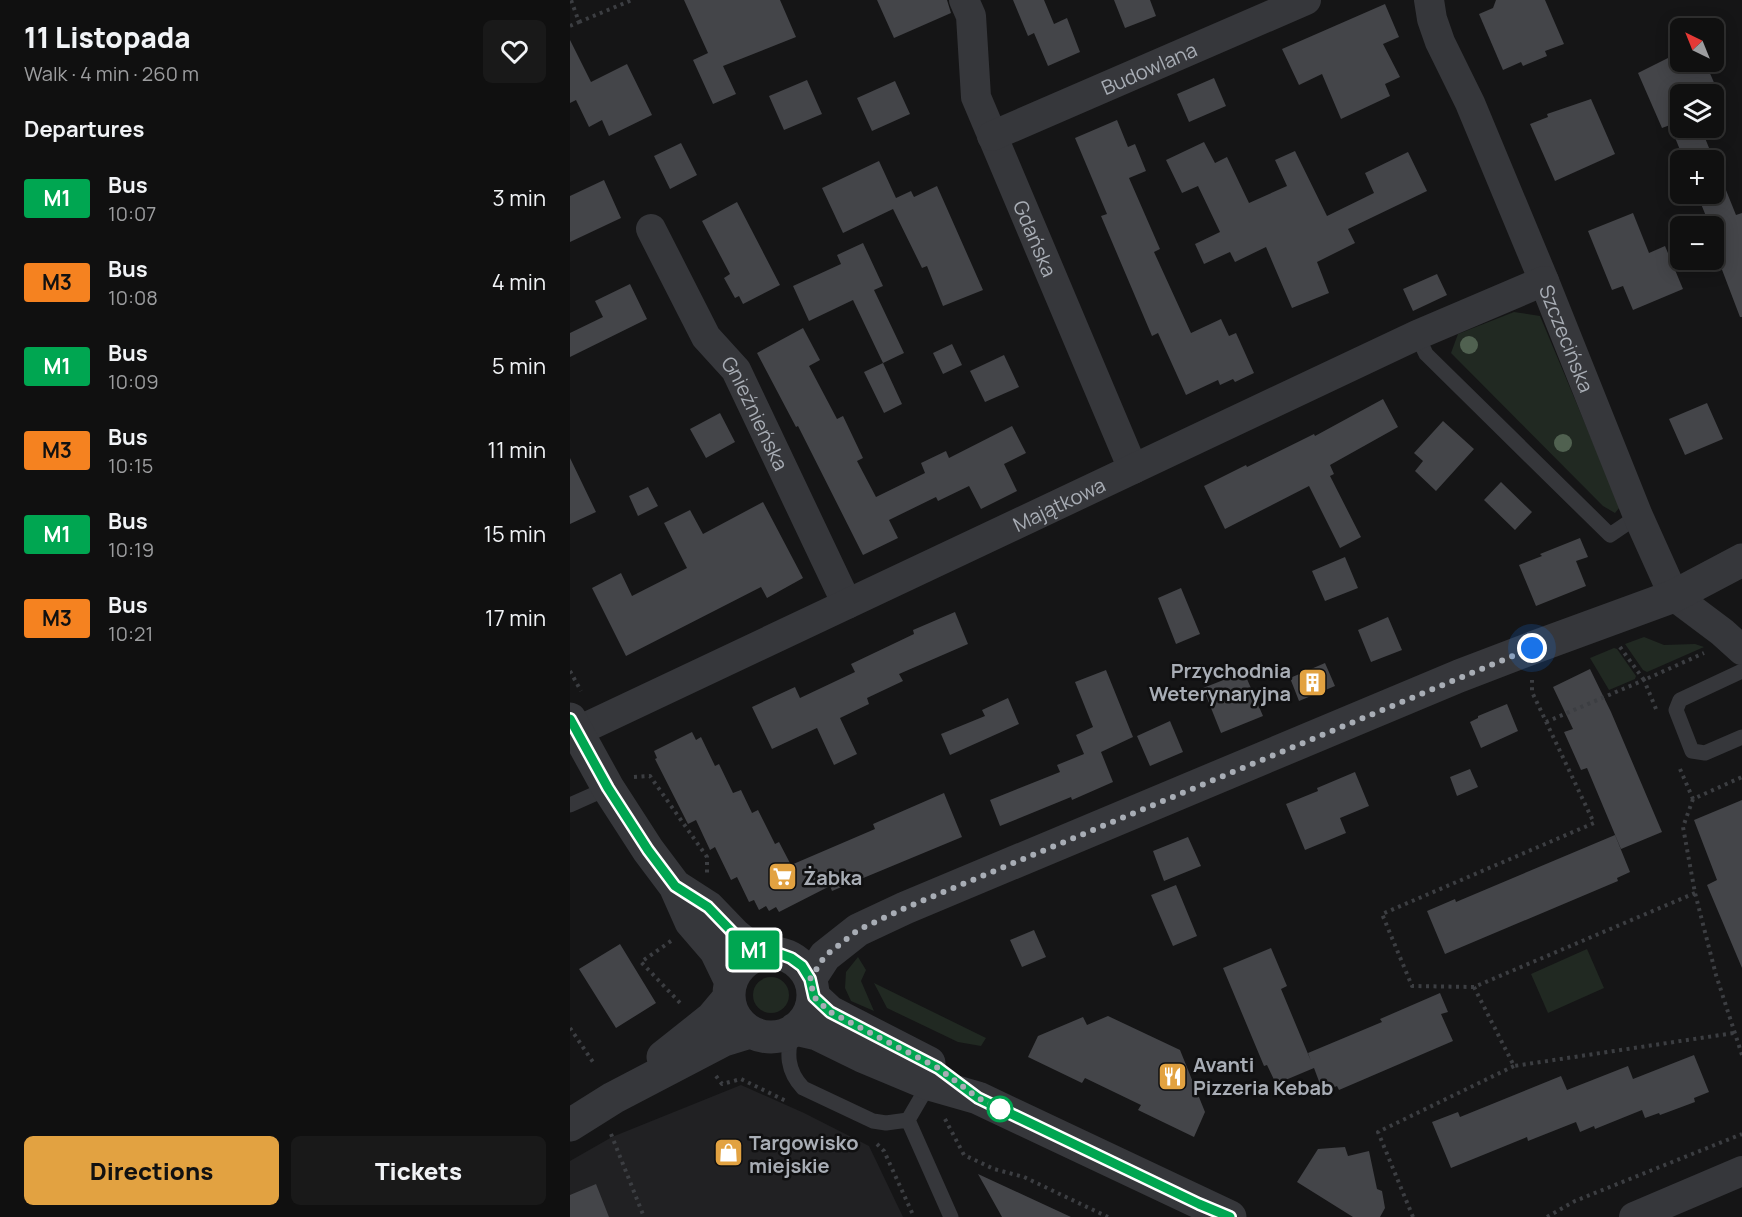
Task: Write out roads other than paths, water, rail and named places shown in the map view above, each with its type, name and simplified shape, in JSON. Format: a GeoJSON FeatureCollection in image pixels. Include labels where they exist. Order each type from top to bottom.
{"type":"FeatureCollection","features":[{"type":"Feature","properties":{"kind":"street","name":"Gdańska"},"geometry":{"type":"LineString","coordinates":[[964,0],[971,16],[976,97],[1133,469]]}},
{"type":"Feature","properties":{"kind":"street","name":"Budowlana"},"geometry":{"type":"LineString","coordinates":[[992,136],[1306,0]]}},
{"type":"Feature","properties":{"kind":"street","name":"Szczecińska"},"geometry":{"type":"LineString","coordinates":[[1430,0],[1432,19],[1440,42],[1470,103],[1638,516],[1674,596],[1742,650]]}},
{"type":"Feature","properties":{"kind":"street","name":"Gnieźnieńska"},"geometry":{"type":"LineString","coordinates":[[651,229],[706,337],[736,370],[847,604]]}},
{"type":"Feature","properties":{"kind":"street","name":"Majątkowa"},"geometry":{"type":"LineString","coordinates":[[573,725],[847,604],[1418,335],[1544,281]]}},
{"type":"Feature","properties":{"kind":"street"},"geometry":{"type":"LineString","coordinates":[[573,725],[618,782],[648,850],[675,886],[691,922],[716,951],[729,990],[731,1012],[750,1032],[762,1036],[776,1036],[794,1030],[805,1022],[811,1011],[805,978],[834,933],[858,930],[1460,676],[1674,596],[1742,560]]}},
{"type":"Feature","properties":{"kind":"street"},"geometry":{"type":"LineString","coordinates":[[675,886],[708,907],[735,935],[759,954]]}},
{"type":"Feature","properties":{"kind":"street"},"geometry":{"type":"LineString","coordinates":[[613,1098],[712,1018],[729,990],[738,968],[759,954],[780,954],[805,978],[830,1012],[938,1068],[978,1098]]}},
{"type":"Feature","properties":{"kind":"street"},"geometry":{"type":"LineString","coordinates":[[794,1030],[817,1034],[929,1084],[978,1098],[1222,1215]]}},
{"type":"Feature","properties":{"kind":"street"},"geometry":{"type":"LineString","coordinates":[[570,1125],[613,1098],[724,1040],[750,1032]]}},
{"type":"Feature","properties":{"kind":"street"},"geometry":{"type":"LineString","coordinates":[[1634,1217],[1742,1172]]}},
{"type":"Feature","properties":{"kind":"lane"},"geometry":{"type":"LineString","coordinates":[[1418,335],[1426,354],[1610,535],[1638,516]]}},
{"type":"Feature","properties":{"kind":"lane"},"geometry":{"type":"LineString","coordinates":[[1742,671],[1680,700],[1676,710],[1692,751],[1706,753],[1742,737]]}},
{"type":"Feature","properties":{"kind":"lane"},"geometry":{"type":"LineString","coordinates":[[570,805],[618,782]]}},
{"type":"Feature","properties":{"kind":"lane"},"geometry":{"type":"LineString","coordinates":[[794,1030],[788,1046],[790,1069],[794,1079],[803,1088],[873,1121],[886,1123],[908,1120]]}},
{"type":"Feature","properties":{"kind":"lane"},"geometry":{"type":"LineString","coordinates":[[908,1120],[929,1084]]}},
{"type":"Feature","properties":{"kind":"lane"},"geometry":{"type":"LineString","coordinates":[[908,1120],[951,1217]]}},
{"type":"Feature","properties":{"kind":"place","name":"Przychodnia Weterynaryjna"},"geometry":{"type":"Point","coordinates":[1312,682]}},
{"type":"Feature","properties":{"kind":"place","name":"Żabka"},"geometry":{"type":"Point","coordinates":[782,877]}},
{"type":"Feature","properties":{"kind":"place","name":"Avanti Pizzeria Kebab"},"geometry":{"type":"Point","coordinates":[1172,1076]}},
{"type":"Feature","properties":{"kind":"place","name":"Targowisko miejskie"},"geometry":{"type":"Point","coordinates":[728,1153]}}]}
